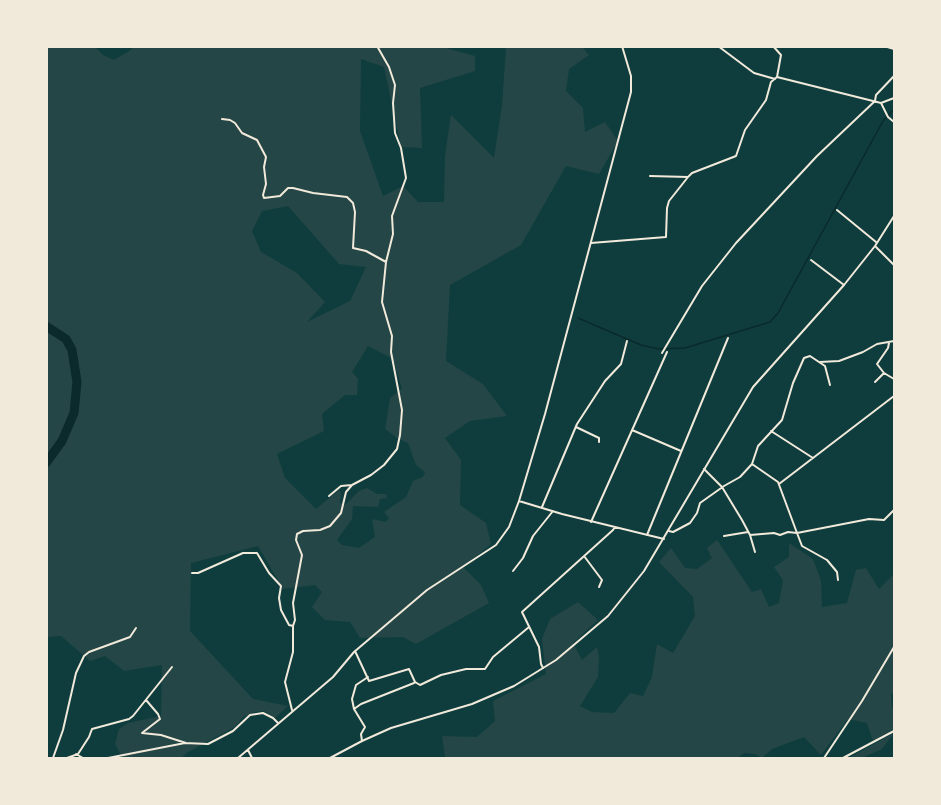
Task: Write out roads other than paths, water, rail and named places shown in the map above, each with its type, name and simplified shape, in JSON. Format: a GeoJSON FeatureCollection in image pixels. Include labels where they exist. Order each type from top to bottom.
{"type":"FeatureCollection","features":[{"type":"Feature","properties":{"kind":"street"},"geometry":{"type":"LineString","coordinates":[[292,711],[285,681],[293,652],[295,620],[293,603],[302,555],[296,540],[297,534],[330,526],[341,513],[346,492],[352,485],[384,465],[397,449],[400,435],[402,410],[391,352],[392,336],[382,302],[386,262],[393,234],[393,209],[406,178],[401,148],[395,133],[393,104],[395,85],[376,46]]}},
{"type":"Feature","properties":{"kind":"street"},"geometry":{"type":"LineString","coordinates":[[238,759],[333,677],[355,651],[427,590],[496,545],[509,527],[545,414],[631,92],[631,76],[622,46]]}},
{"type":"Feature","properties":{"kind":"street"},"geometry":{"type":"LineString","coordinates":[[718,46],[754,73],[880,103],[894,98]]}},
{"type":"Feature","properties":{"kind":"street"},"geometry":{"type":"LineString","coordinates":[[591,243],[666,237],[669,201],[688,177],[692,173],[736,156],[745,130],[762,106],[771,82],[776,78],[781,55],[773,46]]}},
{"type":"Feature","properties":{"kind":"street"},"geometry":{"type":"LineString","coordinates":[[884,46],[894,50]]}},
{"type":"Feature","properties":{"kind":"street"},"geometry":{"type":"LineString","coordinates":[[662,353],[698,293],[736,243],[817,156],[874,101],[876,94],[894,76]]}},
{"type":"Feature","properties":{"kind":"street"},"geometry":{"type":"LineString","coordinates":[[880,103],[888,117],[894,122]]}},
{"type":"Feature","properties":{"kind":"street"},"geometry":{"type":"LineString","coordinates":[[222,118],[235,123],[242,133],[257,140],[266,157],[264,198],[280,196],[293,188],[347,197],[353,203],[355,212],[353,248],[366,251],[386,262]]}},
{"type":"Feature","properties":{"kind":"street"},"geometry":{"type":"LineString","coordinates":[[650,176],[688,177]]}},
{"type":"Feature","properties":{"kind":"street"},"geometry":{"type":"LineString","coordinates":[[837,210],[876,242]]}},
{"type":"Feature","properties":{"kind":"street"},"geometry":{"type":"LineString","coordinates":[[330,759],[391,728],[493,696],[543,668],[585,637],[608,616],[644,571],[753,387],[844,285],[894,216]]}},
{"type":"Feature","properties":{"kind":"street"},"geometry":{"type":"LineString","coordinates":[[874,246],[894,265]]}},
{"type":"Feature","properties":{"kind":"street"},"geometry":{"type":"LineString","coordinates":[[811,260],[844,285]]}},
{"type":"Feature","properties":{"kind":"street"},"geometry":{"type":"LineString","coordinates":[[647,535],[729,338]]}},
{"type":"Feature","properties":{"kind":"street"},"geometry":{"type":"LineString","coordinates":[[542,507],[576,427],[605,381],[621,364],[627,341]]}},
{"type":"Feature","properties":{"kind":"street"},"geometry":{"type":"LineString","coordinates":[[820,362],[839,361],[877,344],[894,341]]}},
{"type":"Feature","properties":{"kind":"street"},"geometry":{"type":"LineString","coordinates":[[889,343],[877,364],[884,373],[894,378]]}},
{"type":"Feature","properties":{"kind":"street"},"geometry":{"type":"LineString","coordinates":[[591,522],[667,352]]}},
{"type":"Feature","properties":{"kind":"street"},"geometry":{"type":"LineString","coordinates":[[669,531],[673,532],[690,523],[698,513],[700,503],[740,477],[752,464],[756,449],[782,420],[788,395],[804,358],[810,356],[825,366],[830,385]]}},
{"type":"Feature","properties":{"kind":"street"},"geometry":{"type":"LineString","coordinates":[[875,382],[884,373]]}},
{"type":"Feature","properties":{"kind":"street"},"geometry":{"type":"LineString","coordinates":[[780,484],[894,396]]}},
{"type":"Feature","properties":{"kind":"street"},"geometry":{"type":"LineString","coordinates":[[576,427],[599,438],[599,442]]}},
{"type":"Feature","properties":{"kind":"street"},"geometry":{"type":"LineString","coordinates":[[632,430],[681,451]]}},
{"type":"Feature","properties":{"kind":"street"},"geometry":{"type":"LineString","coordinates":[[771,431],[813,458]]}},
{"type":"Feature","properties":{"kind":"street"},"geometry":{"type":"LineString","coordinates":[[752,464],[780,484],[802,546],[826,560],[837,572],[838,579]]}},
{"type":"Feature","properties":{"kind":"street"},"geometry":{"type":"LineString","coordinates":[[704,469],[722,488],[750,533],[754,552]]}},
{"type":"Feature","properties":{"kind":"street"},"geometry":{"type":"LineString","coordinates":[[329,496],[341,486],[352,485]]}},
{"type":"Feature","properties":{"kind":"street"},"geometry":{"type":"LineString","coordinates":[[519,501],[591,522],[664,539]]}},
{"type":"Feature","properties":{"kind":"street"},"geometry":{"type":"LineString","coordinates":[[724,536],[750,533],[778,535],[869,519],[884,520],[894,510]]}},
{"type":"Feature","properties":{"kind":"street"},"geometry":{"type":"LineString","coordinates":[[513,571],[533,537],[553,511]]}},
{"type":"Feature","properties":{"kind":"street"},"geometry":{"type":"LineString","coordinates":[[543,668],[539,647],[522,612],[615,527]]}},
{"type":"Feature","properties":{"kind":"street"},"geometry":{"type":"LineString","coordinates":[[192,573],[198,573],[243,553],[257,554],[268,573],[281,586],[279,598],[281,610],[289,625],[293,626]]}},
{"type":"Feature","properties":{"kind":"street"},"geometry":{"type":"LineString","coordinates":[[584,556],[602,580],[599,587]]}},
{"type":"Feature","properties":{"kind":"street"},"geometry":{"type":"LineString","coordinates":[[355,651],[369,681],[410,669],[415,682],[420,685],[441,675],[466,669],[485,669],[493,657],[529,627]]}},
{"type":"Feature","properties":{"kind":"street"},"geometry":{"type":"LineString","coordinates":[[53,759],[63,730],[76,673],[84,656],[130,637],[136,628]]}},
{"type":"Feature","properties":{"kind":"street"},"geometry":{"type":"LineString","coordinates":[[824,759],[894,647]]}},
{"type":"Feature","properties":{"kind":"street"},"geometry":{"type":"LineString","coordinates":[[67,759],[76,754],[92,729],[129,719],[172,667]]}},
{"type":"Feature","properties":{"kind":"street"},"geometry":{"type":"LineString","coordinates":[[362,741],[361,734],[365,727],[354,709],[352,699],[354,688],[368,677]]}},
{"type":"Feature","properties":{"kind":"street"},"geometry":{"type":"LineString","coordinates":[[354,709],[415,682]]}},
{"type":"Feature","properties":{"kind":"street"},"geometry":{"type":"LineString","coordinates":[[146,700],[160,719],[142,733],[160,735],[186,743]]}},
{"type":"Feature","properties":{"kind":"street"},"geometry":{"type":"LineString","coordinates":[[108,759],[186,743],[208,744],[233,731],[250,714],[263,713],[278,723]]}},
{"type":"Feature","properties":{"kind":"street"},"geometry":{"type":"LineString","coordinates":[[843,759],[894,731]]}},
{"type":"Feature","properties":{"kind":"street"},"geometry":{"type":"LineString","coordinates":[[248,750],[252,759]]}},
{"type":"Feature","properties":{"kind":"street"},"geometry":{"type":"LineString","coordinates":[[76,754],[83,759]]}},
{"type":"Feature","properties":{"kind":"waterway"},"geometry":{"type":"LineString","coordinates":[[578,318],[641,345],[659,349],[685,348],[770,322],[778,313],[883,121],[894,110]]}},
{"type":"Feature","properties":{"kind":"waterway"},"geometry":{"type":"LineString","coordinates":[[46,326],[66,339],[72,350],[77,382],[74,413],[62,441],[46,463]]}}]}
